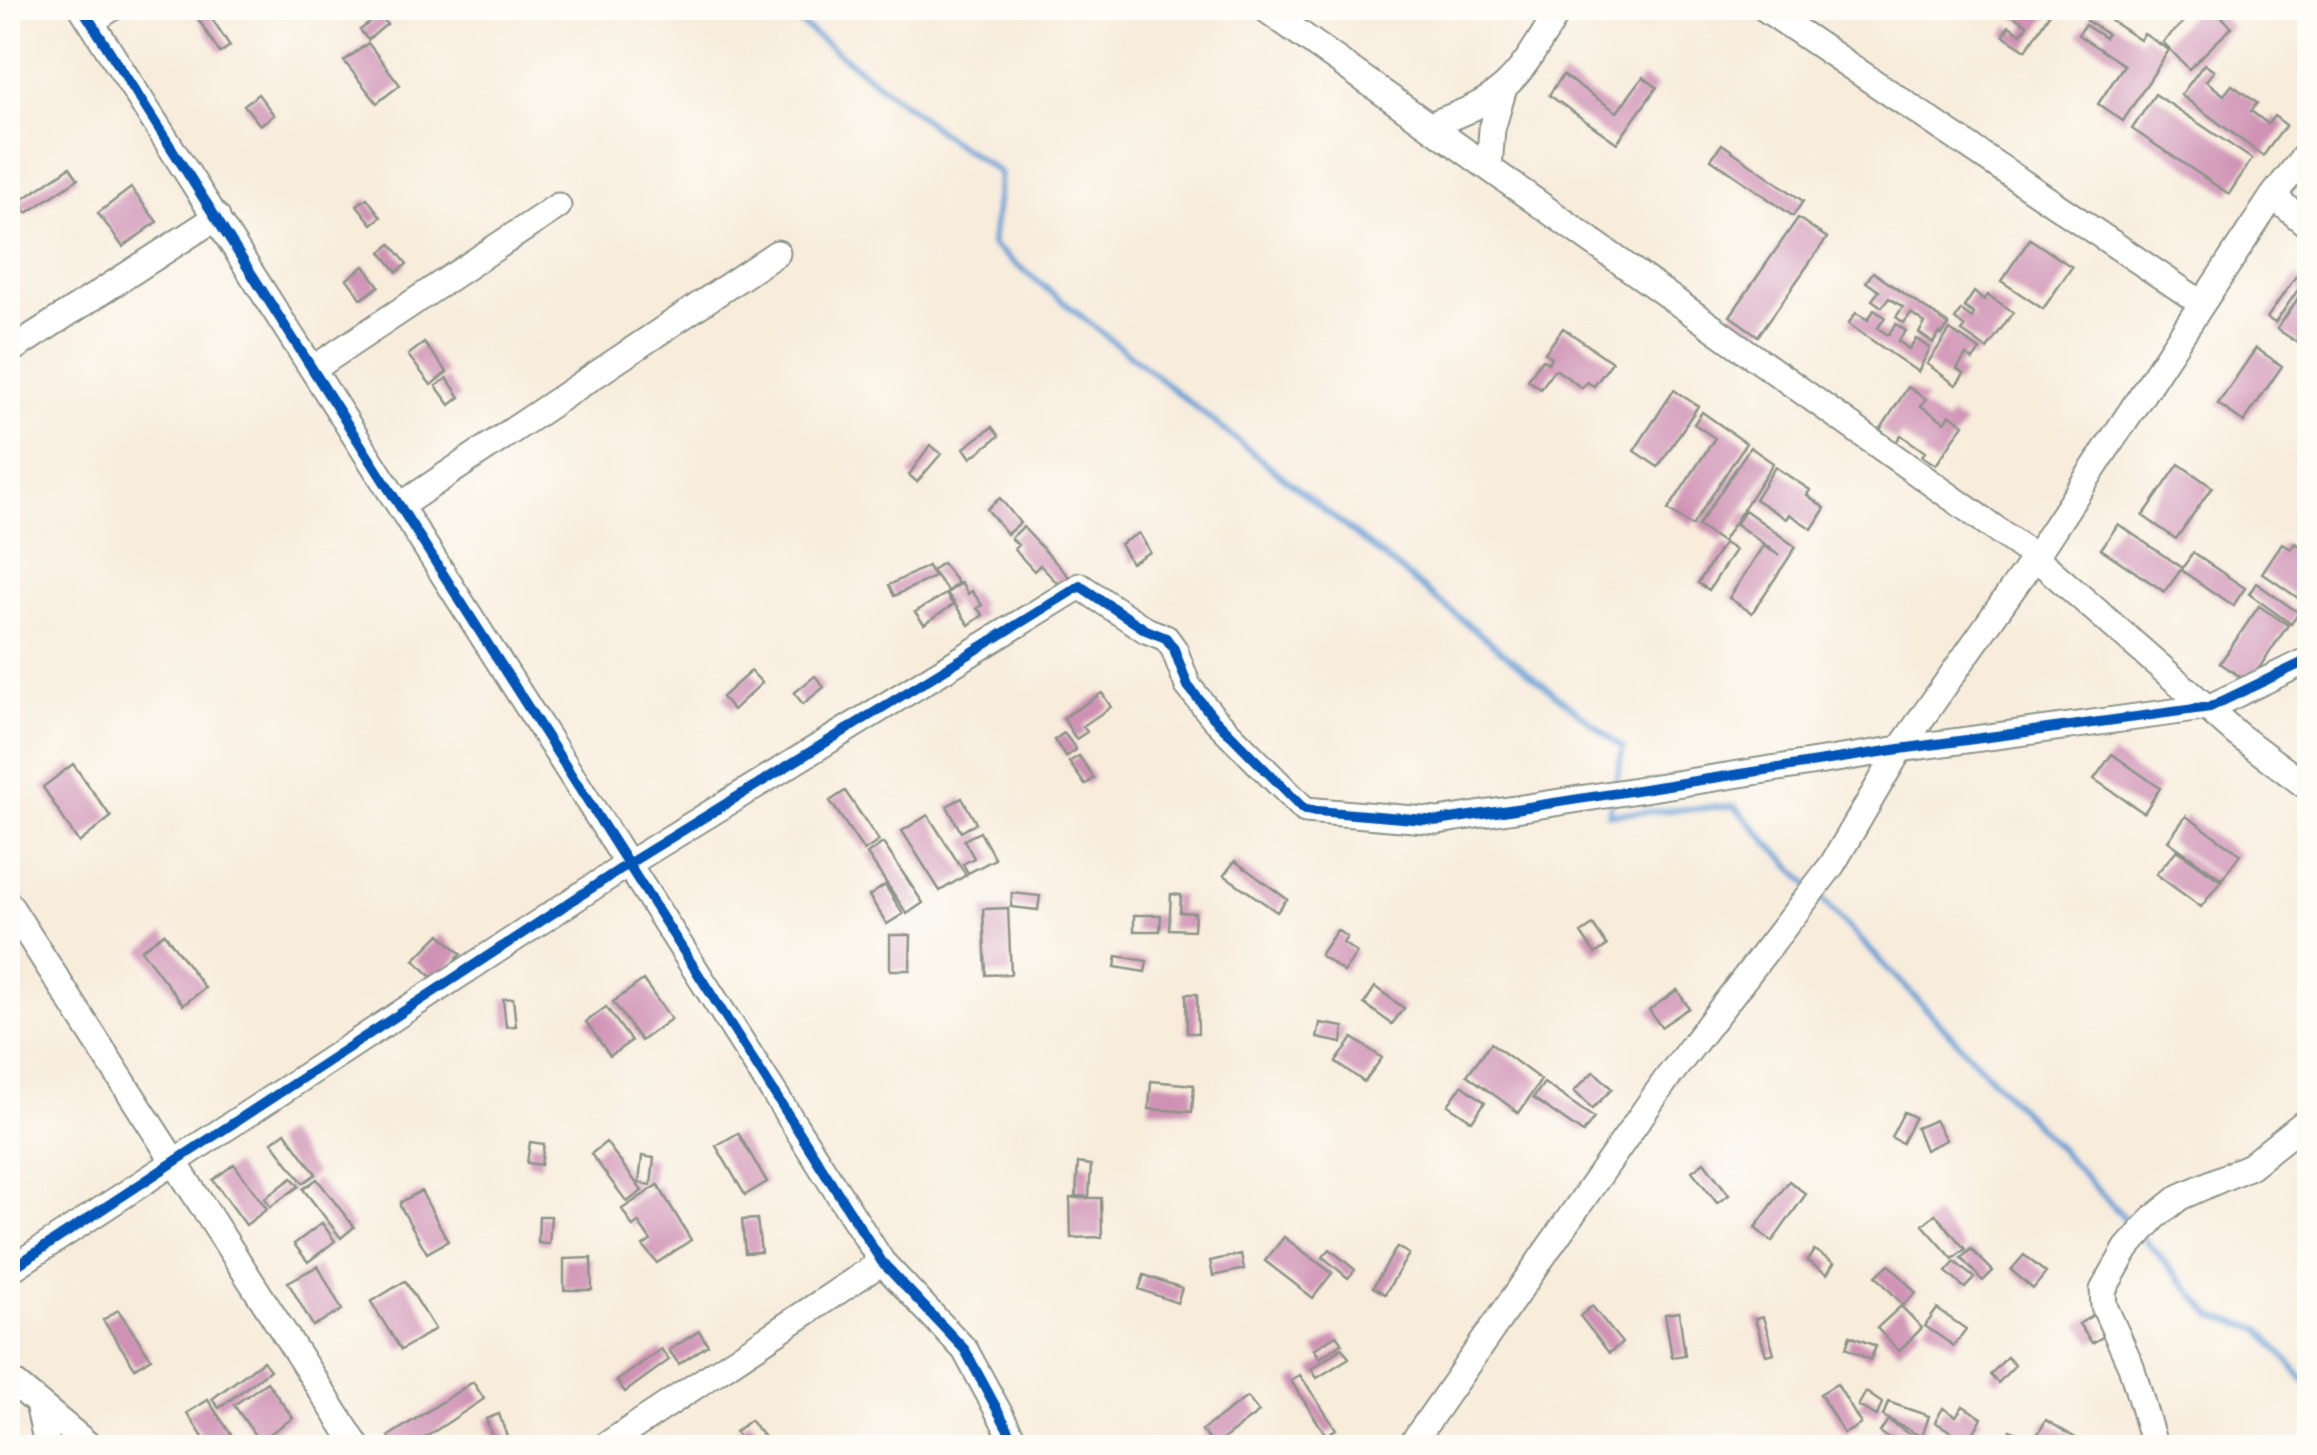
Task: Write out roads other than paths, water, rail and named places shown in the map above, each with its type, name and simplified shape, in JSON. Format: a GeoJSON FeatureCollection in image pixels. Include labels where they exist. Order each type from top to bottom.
{"type":"FeatureCollection","features":[{"type":"Feature","properties":{"kind":"street"},"geometry":{"type":"LineString","coordinates":[[1264,8],[2035,557],[2238,735],[2310,790]]}},
{"type":"Feature","properties":{"kind":"street"},"geometry":{"type":"LineString","coordinates":[[1489,168],[1492,129],[1503,92],[1560,8]]}},
{"type":"Feature","properties":{"kind":"street"},"geometry":{"type":"LineString","coordinates":[[1764,8],[2201,304]]}},
{"type":"Feature","properties":{"kind":"street"},"geometry":{"type":"LineString","coordinates":[[95,12],[217,218],[882,1262],[965,1350],[1018,1448]]}},
{"type":"Feature","properties":{"kind":"street"},"geometry":{"type":"LineString","coordinates":[[1429,125],[1470,111],[1503,92]]}},
{"type":"Feature","properties":{"kind":"street"},"geometry":{"type":"LineString","coordinates":[[1410,1448],[1666,1080],[1832,865],[1900,749],[2035,557],[2273,196],[2310,149]]}},
{"type":"Feature","properties":{"kind":"street"},"geometry":{"type":"LineString","coordinates":[[2273,196],[2310,227]]}},
{"type":"Feature","properties":{"kind":"street"},"geometry":{"type":"LineString","coordinates":[[313,369],[558,206]]}},
{"type":"Feature","properties":{"kind":"street"},"geometry":{"type":"LineString","coordinates":[[8,352],[217,218]]}},
{"type":"Feature","properties":{"kind":"street"},"geometry":{"type":"LineString","coordinates":[[400,506],[776,252]]}},
{"type":"Feature","properties":{"kind":"street"},"geometry":{"type":"LineString","coordinates":[[8,1271],[354,1040],[628,864],[1080,586],[1146,630],[1166,638],[1188,686],[1213,717],[1306,810],[1438,822],[1900,749],[2210,707],[2310,659]]}},
{"type":"Feature","properties":{"kind":"street"},"geometry":{"type":"LineString","coordinates":[[8,903],[358,1448]]}},
{"type":"Feature","properties":{"kind":"street"},"geometry":{"type":"LineString","coordinates":[[2156,1448],[2131,1366],[2104,1306],[2103,1290],[2128,1248],[2180,1197],[2250,1166],[2310,1118]]}},
{"type":"Feature","properties":{"kind":"street"},"geometry":{"type":"LineString","coordinates":[[602,1448],[882,1262]]}},
{"type":"Feature","properties":{"kind":"street"},"geometry":{"type":"LineString","coordinates":[[8,1378],[92,1448]]}},
{"type":"Feature","properties":{"kind":"street"},"geometry":{"type":"LineString","coordinates":[[38,1404],[48,1448]]}},
{"type":"Feature","properties":{"kind":"waterway"},"geometry":{"type":"LineString","coordinates":[[780,8],[951,140],[1000,173],[992,245],[1623,748],[1615,788]]}},
{"type":"Feature","properties":{"kind":"waterway"},"geometry":{"type":"LineString","coordinates":[[1612,800],[1609,814],[1734,806],[1809,885]]}},
{"type":"Feature","properties":{"kind":"waterway"},"geometry":{"type":"LineString","coordinates":[[1817,894],[2136,1230]]}},
{"type":"Feature","properties":{"kind":"waterway"},"geometry":{"type":"LineString","coordinates":[[2144,1239],[2213,1316],[2260,1329],[2310,1387]]}}]}
